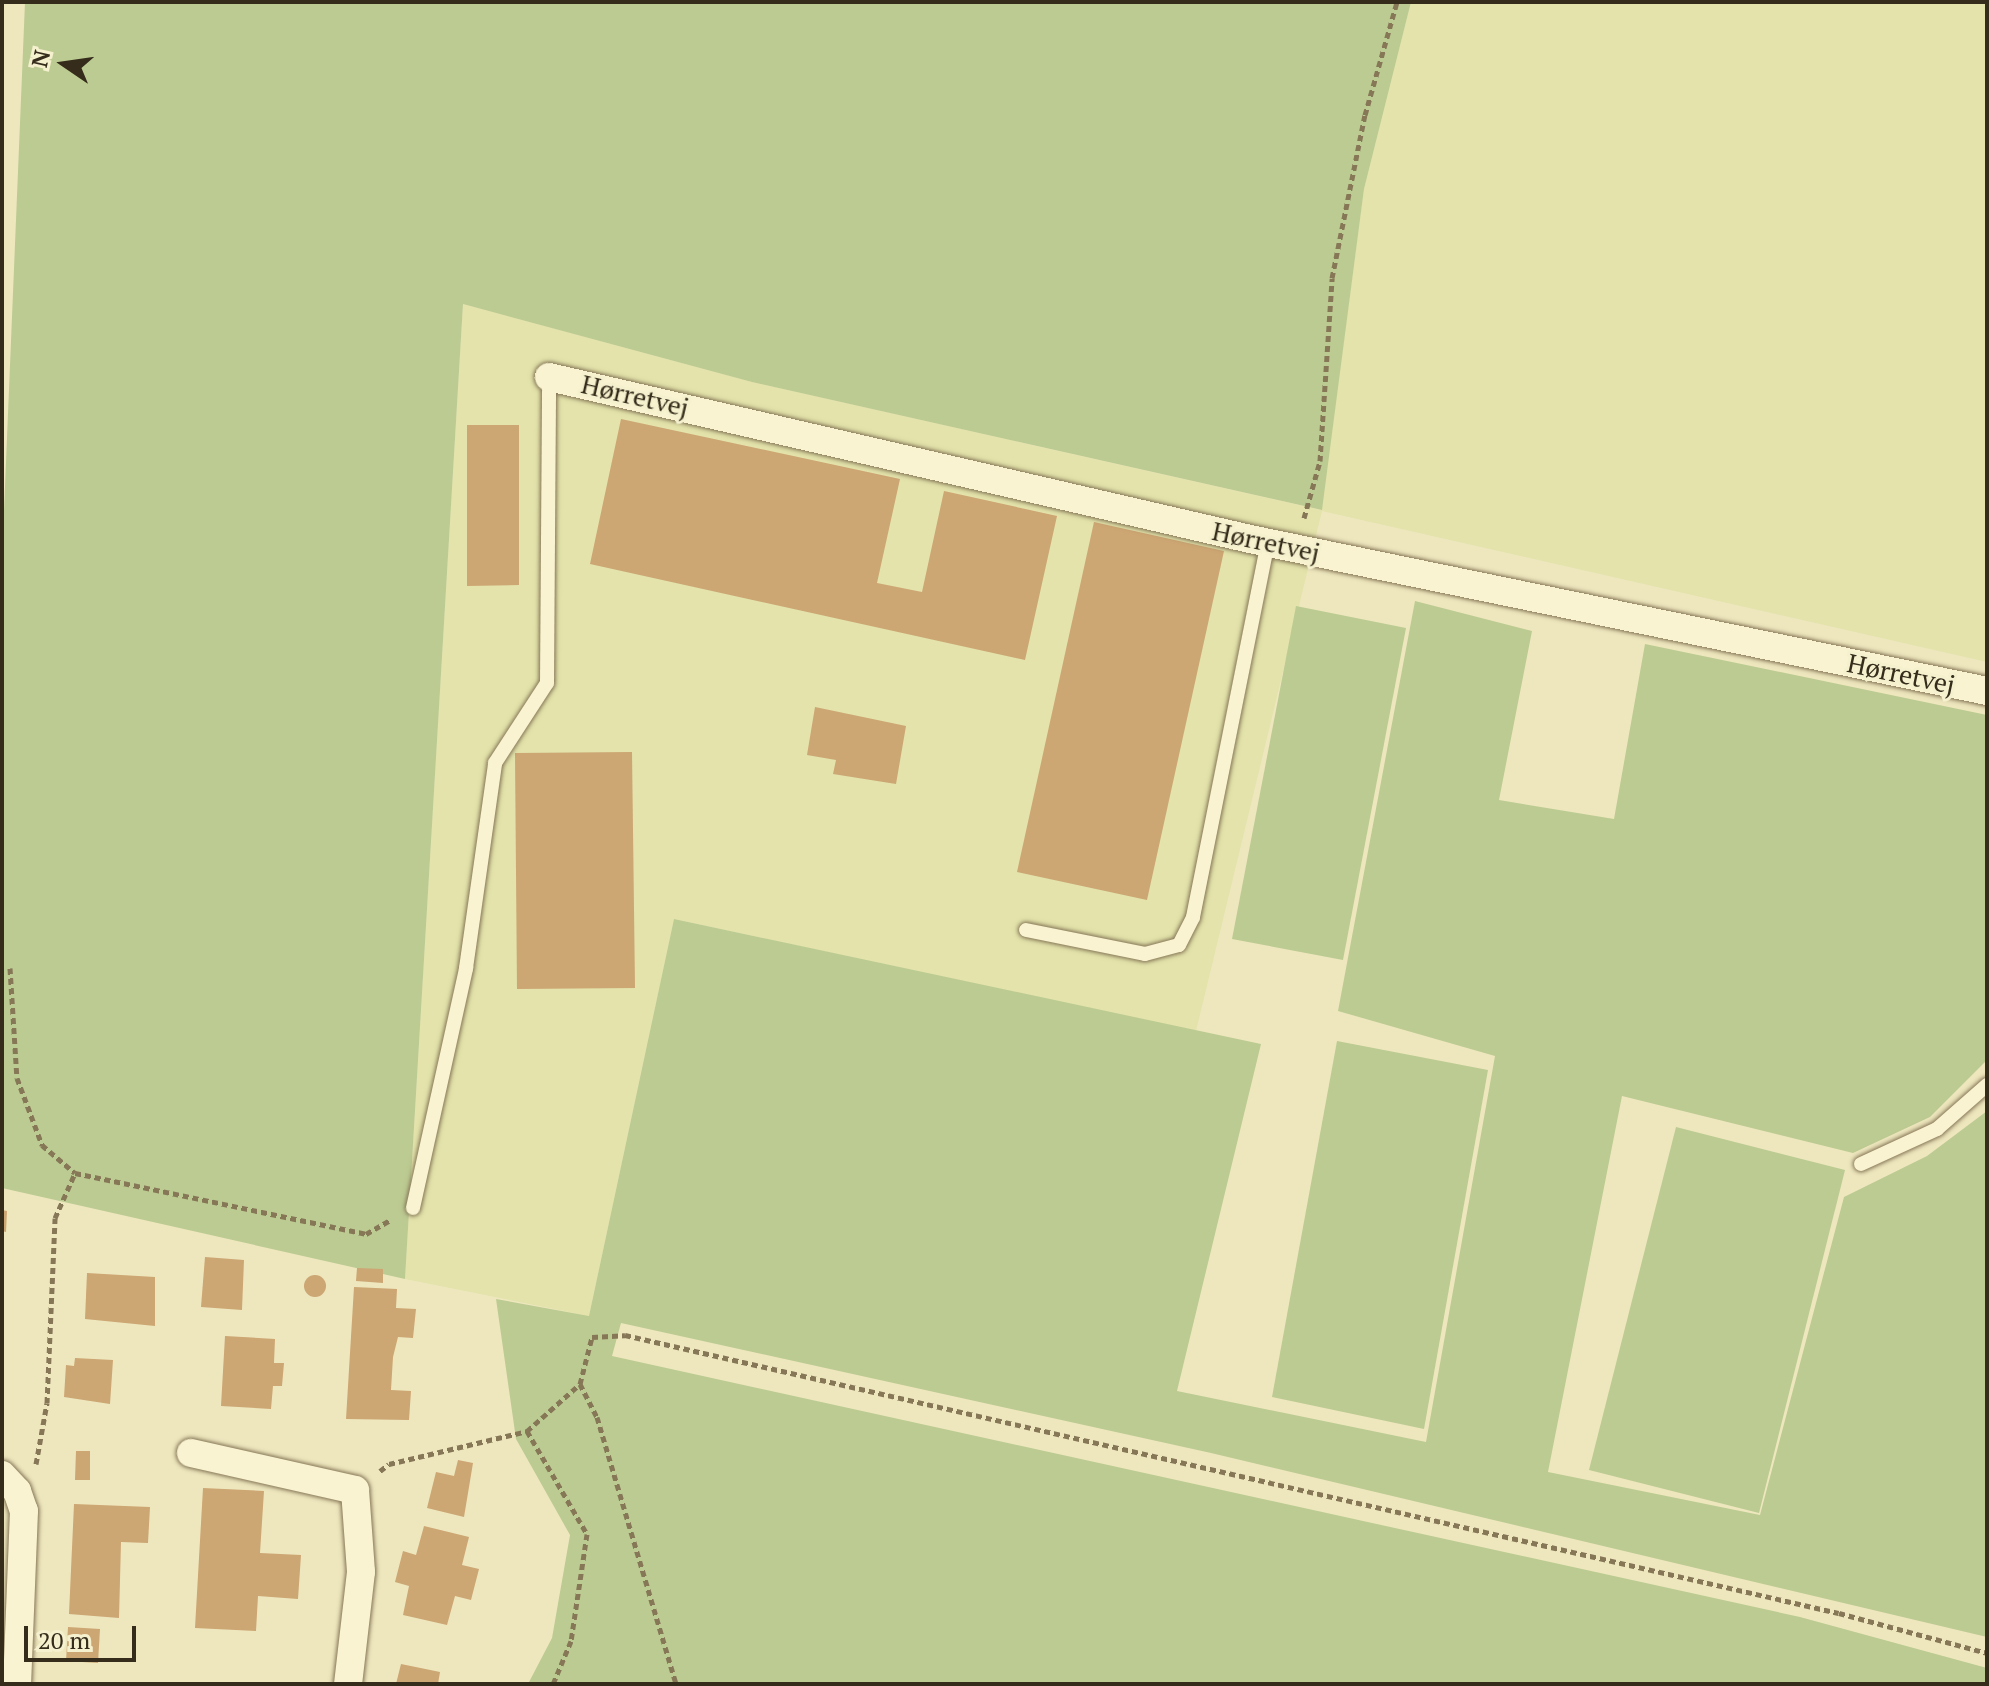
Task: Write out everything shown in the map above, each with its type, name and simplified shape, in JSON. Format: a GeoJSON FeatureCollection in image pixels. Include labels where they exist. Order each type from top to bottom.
{"type":"FeatureCollection","features":[{"type":"Feature","properties":{"kind":"street","name":"Hørretvej"},"geometry":{"type":"LineString","coordinates":[[549,377],[1278,545],[1987,691]]}},
{"type":"Feature","properties":{"kind":"street"},"geometry":{"type":"LineString","coordinates":[[191,1453],[355,1490],[361,1572],[348,1684]]}},
{"type":"Feature","properties":{"kind":"street"},"geometry":{"type":"LineString","coordinates":[[2,1475],[17,1491],[24,1511],[17,1684]]}},
{"type":"Feature","properties":{"kind":"lane"},"geometry":{"type":"LineString","coordinates":[[413,1208],[466,968],[495,763],[547,683],[549,377]]}},
{"type":"Feature","properties":{"kind":"lane"},"geometry":{"type":"LineString","coordinates":[[1026,930],[1145,954],[1179,945],[1193,917],[1278,545]]}},
{"type":"Feature","properties":{"kind":"lane"},"geometry":{"type":"LineString","coordinates":[[1861,1164],[1937,1129],[1987,1085]]}},
{"type":"Feature","properties":{"kind":"path"},"geometry":{"type":"LineString","coordinates":[[1278,545],[1313,500],[1332,278],[1365,115],[1397,2]]}},
{"type":"Feature","properties":{"kind":"path"},"geometry":{"type":"LineString","coordinates":[[10,968],[17,1078],[42,1145],[75,1173],[366,1234],[413,1208]]}},
{"type":"Feature","properties":{"kind":"path"},"geometry":{"type":"LineString","coordinates":[[24,1511],[47,1403],[55,1218],[75,1173]]}},
{"type":"Feature","properties":{"kind":"path"},"geometry":{"type":"LineString","coordinates":[[355,1490],[389,1464],[527,1431],[580,1384],[592,1337],[625,1335],[1839,1613],[1987,1653]]}},
{"type":"Feature","properties":{"kind":"path"},"geometry":{"type":"LineString","coordinates":[[580,1384],[597,1417],[676,1684]]}},
{"type":"Feature","properties":{"kind":"path"},"geometry":{"type":"LineString","coordinates":[[527,1431],[587,1534],[571,1641],[553,1684]]}},
{"type":"Feature","properties":{"kind":"green space"},"geometry":{"type":"Polygon","coordinates":[[[25,2],[1411,2],[1364,189],[1322,510],[752,382],[463,304],[405,1279],[2,1188],[2,559],[25,2]]]}},
{"type":"Feature","properties":{"kind":"green space"},"geometry":{"type":"Polygon","coordinates":[[[1411,2],[1987,2],[1987,662],[1322,511],[1196,1031],[674,919],[589,1316],[405,1279],[463,304],[752,382],[1321,510],[1364,189],[1411,2]]]}},
{"type":"Feature","properties":{"kind":"green space"},"geometry":{"type":"Polygon","coordinates":[[[1415,601],[1532,631],[1499,800],[1614,819],[1645,644],[1987,715],[1987,1060],[1930,1117],[1853,1153],[1622,1096],[1548,1472],[1760,1515],[1844,1197],[1927,1156],[1987,1111],[1987,1637],[1211,1453],[621,1323],[612,1356],[1800,1617],[1987,1668],[1987,1684],[528,1684],[552,1638],[570,1535],[516,1439],[496,1299],[589,1316],[674,919],[1261,1044],[1177,1391],[1426,1442],[1495,1056],[1338,1011],[1415,601]]]}},
{"type":"Feature","properties":{"kind":"green space"},"geometry":{"type":"Polygon","coordinates":[[[1296,606],[1406,628],[1343,960],[1232,939],[1296,606]]]}},
{"type":"Feature","properties":{"kind":"green space"},"geometry":{"type":"Polygon","coordinates":[[[1337,1041],[1488,1070],[1424,1429],[1272,1397],[1337,1041]]]}},
{"type":"Feature","properties":{"kind":"green space"},"geometry":{"type":"Polygon","coordinates":[[[1676,1127],[1845,1170],[1759,1513],[1589,1470],[1676,1127]]]}},
{"type":"Feature","properties":{"kind":"building"},"geometry":{"type":"Polygon","coordinates":[[[621,419],[900,479],[877,583],[922,592],[944,491],[1057,516],[1025,660],[590,564],[621,419]]]}},
{"type":"Feature","properties":{"kind":"building"},"geometry":{"type":"Polygon","coordinates":[[[467,425],[519,425],[519,585],[467,586],[467,425]]]}},
{"type":"Feature","properties":{"kind":"building"},"geometry":{"type":"Polygon","coordinates":[[[1094,522],[1224,551],[1147,900],[1017,872],[1094,522]]]}},
{"type":"Feature","properties":{"kind":"building"},"geometry":{"type":"Polygon","coordinates":[[[815,707],[906,726],[896,784],[833,774],[836,760],[807,755],[815,707]]]}},
{"type":"Feature","properties":{"kind":"building"},"geometry":{"type":"Polygon","coordinates":[[[632,752],[635,988],[517,989],[515,753],[632,752]]]}},
{"type":"Feature","properties":{"kind":"building"},"geometry":{"type":"Polygon","coordinates":[[[2,1210],[7,1211],[6,1232],[2,1231],[2,1210]]]}},
{"type":"Feature","properties":{"kind":"building"},"geometry":{"type":"Polygon","coordinates":[[[205,1257],[244,1260],[242,1310],[201,1307],[205,1257]]]}},
{"type":"Feature","properties":{"kind":"building"},"geometry":{"type":"Polygon","coordinates":[[[357,1268],[383,1269],[383,1283],[356,1281],[357,1268]]]}},
{"type":"Feature","properties":{"kind":"building"},"geometry":{"type":"Polygon","coordinates":[[[87,1273],[155,1277],[155,1326],[85,1319],[87,1273]]]}},
{"type":"Feature","properties":{"kind":"building"},"geometry":{"type":"Polygon","coordinates":[[[315,1275],[323,1278],[326,1286],[323,1294],[315,1297],[307,1294],[304,1286],[307,1278],[315,1275]]]}},
{"type":"Feature","properties":{"kind":"building"},"geometry":{"type":"Polygon","coordinates":[[[354,1287],[397,1289],[396,1308],[416,1309],[413,1338],[398,1337],[393,1357],[391,1390],[411,1391],[409,1420],[346,1419],[354,1287]]]}},
{"type":"Feature","properties":{"kind":"building"},"geometry":{"type":"Polygon","coordinates":[[[225,1336],[275,1339],[274,1363],[284,1363],[282,1386],[273,1386],[271,1409],[221,1406],[225,1336]]]}},
{"type":"Feature","properties":{"kind":"building"},"geometry":{"type":"Polygon","coordinates":[[[75,1358],[113,1360],[110,1404],[64,1397],[66,1365],[74,1366],[75,1358]]]}},
{"type":"Feature","properties":{"kind":"building"},"geometry":{"type":"Polygon","coordinates":[[[76,1451],[90,1451],[90,1480],[75,1480],[76,1451]]]}},
{"type":"Feature","properties":{"kind":"building"},"geometry":{"type":"Polygon","coordinates":[[[458,1460],[473,1463],[464,1517],[427,1508],[436,1472],[454,1476],[458,1460]]]}},
{"type":"Feature","properties":{"kind":"building"},"geometry":{"type":"Polygon","coordinates":[[[203,1488],[264,1491],[260,1553],[301,1555],[298,1599],[258,1596],[256,1631],[195,1628],[203,1488]]]}},
{"type":"Feature","properties":{"kind":"building"},"geometry":{"type":"Polygon","coordinates":[[[74,1504],[150,1507],[148,1543],[121,1542],[119,1618],[69,1614],[74,1504]]]}},
{"type":"Feature","properties":{"kind":"building"},"geometry":{"type":"Polygon","coordinates":[[[424,1526],[469,1537],[462,1565],[479,1569],[471,1600],[455,1596],[447,1625],[403,1615],[409,1586],[395,1582],[403,1551],[416,1555],[424,1526]]]}},
{"type":"Feature","properties":{"kind":"building"},"geometry":{"type":"Polygon","coordinates":[[[68,1627],[100,1629],[98,1663],[66,1661],[68,1627]]]}},
{"type":"Feature","properties":{"kind":"building"},"geometry":{"type":"Polygon","coordinates":[[[401,1664],[440,1672],[438,1684],[396,1684],[401,1664]]]}}]}
